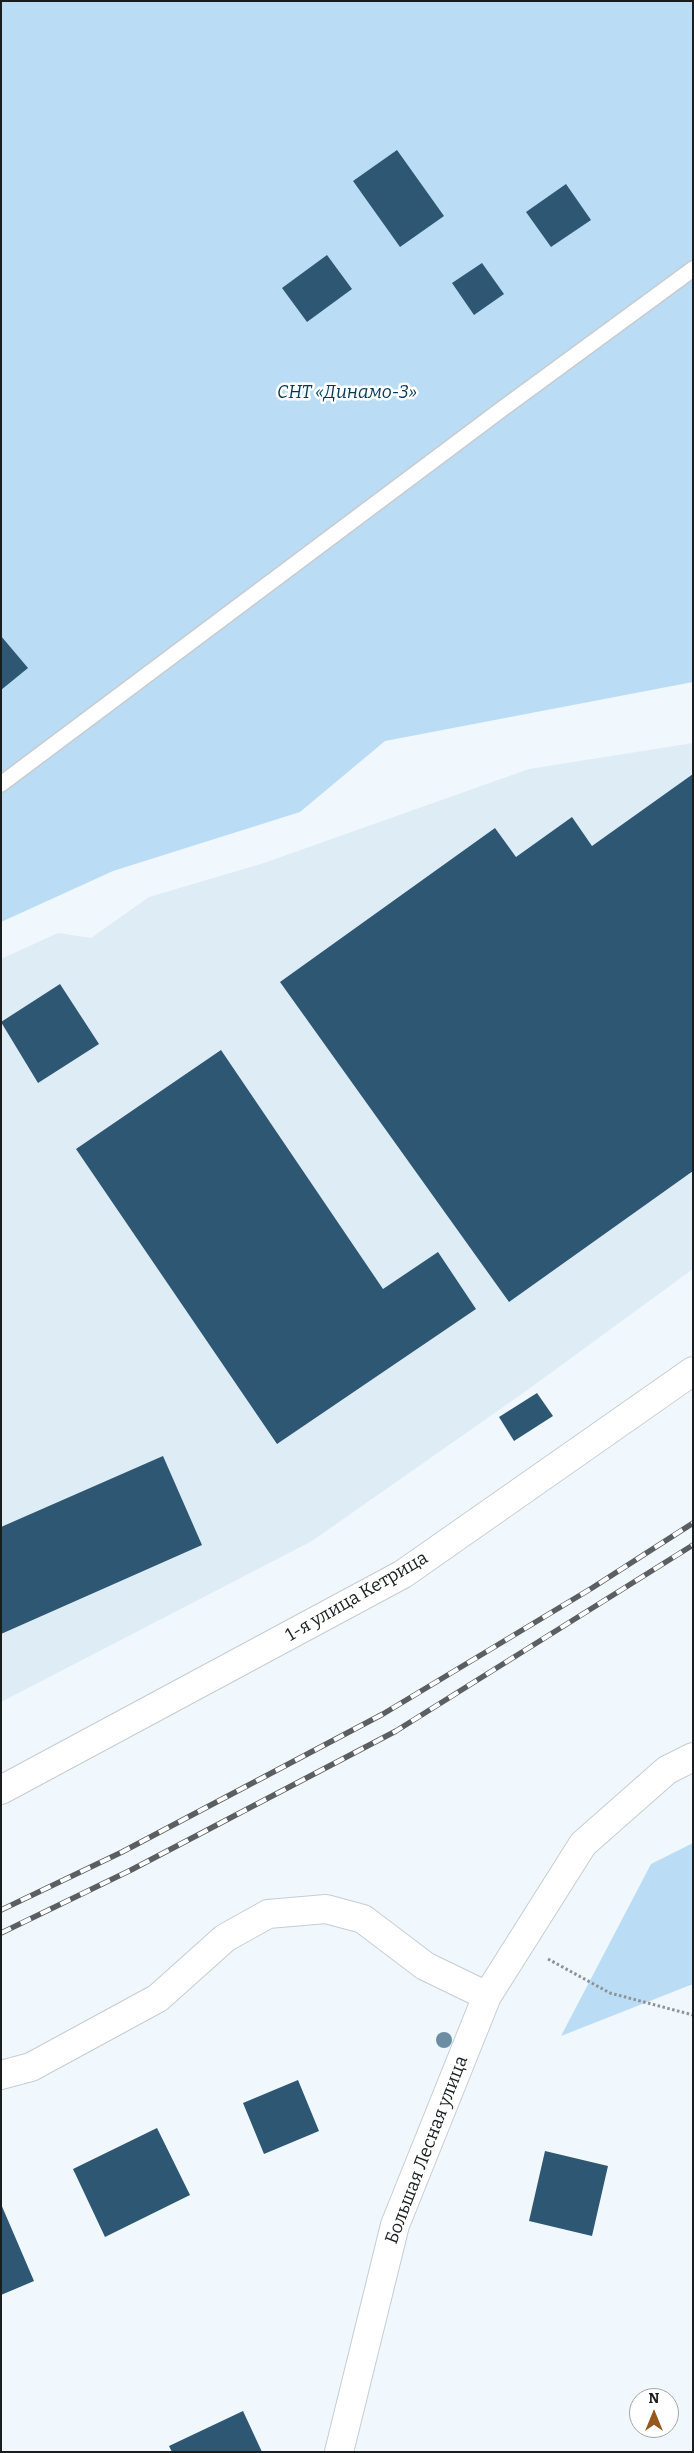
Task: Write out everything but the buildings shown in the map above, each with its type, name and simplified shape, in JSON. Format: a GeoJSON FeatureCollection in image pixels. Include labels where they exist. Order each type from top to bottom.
{"type":"FeatureCollection","features":[{"type":"Feature","properties":{"kind":"street","name":"1-я улица Кетрица"},"geometry":{"type":"LineString","coordinates":[[1,1790],[403,1574],[693,1371]]}},
{"type":"Feature","properties":{"kind":"street","name":"Большая Лесная улица"},"geometry":{"type":"LineString","coordinates":[[339,2452],[395,2225],[487,1996],[583,1844],[667,1770],[693,1757]]}},
{"type":"Feature","properties":{"kind":"street"},"geometry":{"type":"LineString","coordinates":[[1,2075],[31,2067],[158,1998],[225,1938],[268,1914],[326,1909],[363,1919],[425,1966],[487,1996]]}},
{"type":"Feature","properties":{"kind":"lane"},"geometry":{"type":"LineString","coordinates":[[1,784],[502,409],[693,269]]}},
{"type":"Feature","properties":{"kind":"path"},"geometry":{"type":"LineString","coordinates":[[519,1944],[610,1993],[693,2015]]}},
{"type":"Feature","properties":{"kind":"shaded area"},"geometry":{"type":"Polygon","coordinates":[[[693,743],[693,1269],[526,1391],[312,1541],[1,1702],[1,959],[58,933],[91,938],[149,897],[264,863],[529,769],[693,743]]]}},
{"type":"Feature","properties":{"kind":"green space","name":"СНТ «Динамо-3»"},"geometry":{"type":"Polygon","coordinates":[[[1,1],[693,1],[693,682],[385,741],[300,812],[113,871],[1,922],[1,1]]]}},
{"type":"Feature","properties":{"kind":"green space"},"geometry":{"type":"Polygon","coordinates":[[[693,1843],[693,1984],[561,2036],[651,1864],[693,1843]]]}},
{"type":"Feature","properties":{"kind":"railway"},"geometry":{"type":"LineString","coordinates":[[1,1910],[122,1852],[383,1714],[592,1588],[693,1523]]}},
{"type":"Feature","properties":{"kind":"railway"},"geometry":{"type":"LineString","coordinates":[[1,1933],[131,1870],[396,1731],[693,1545]]}}]}
